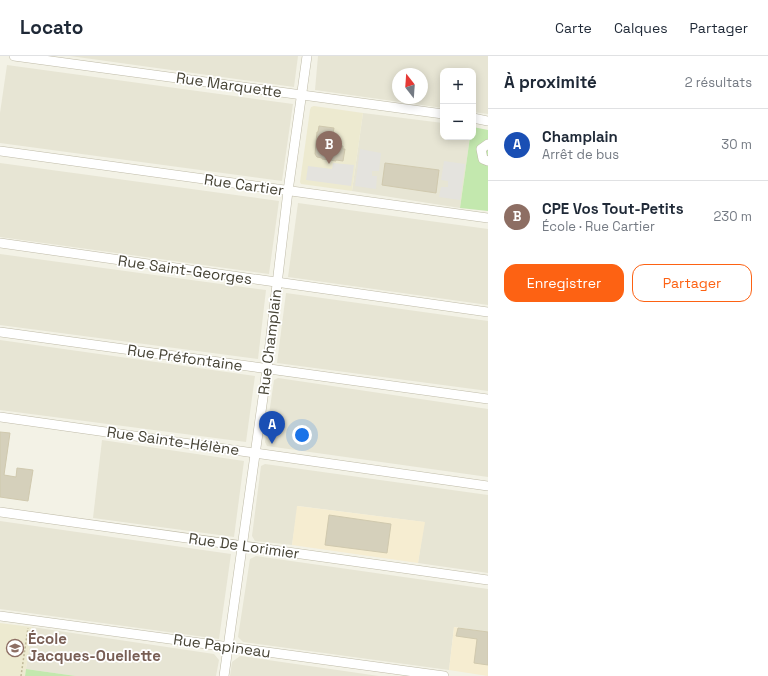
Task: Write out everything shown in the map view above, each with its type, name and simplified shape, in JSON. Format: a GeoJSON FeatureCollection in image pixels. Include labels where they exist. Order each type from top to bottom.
{"type":"FeatureCollection","features":[{"type":"Feature","properties":{"kind":"street","name":"Rue Marquette"},"geometry":{"type":"LineString","coordinates":[[14,56],[440,114]]}},
{"type":"Feature","properties":{"kind":"street","name":"Rue Champlain"},"geometry":{"type":"LineString","coordinates":[[224,676],[267,369],[288,191],[307,56]]}},
{"type":"Feature","properties":{"kind":"street"},"geometry":{"type":"LineString","coordinates":[[476,119],[488,121]]}},
{"type":"Feature","properties":{"kind":"street"},"geometry":{"type":"LineString","coordinates":[[488,144],[482,149],[483,159],[488,161]]}},
{"type":"Feature","properties":{"kind":"street","name":"Rue Cartier"},"geometry":{"type":"LineString","coordinates":[[0,151],[488,218]]}},
{"type":"Feature","properties":{"kind":"street","name":"Rue Saint-Georges"},"geometry":{"type":"LineString","coordinates":[[0,243],[488,312]]}},
{"type":"Feature","properties":{"kind":"street","name":"Rue Préfontaine"},"geometry":{"type":"LineString","coordinates":[[0,332],[488,399]]}},
{"type":"Feature","properties":{"kind":"street","name":"Rue Sainte-Hélène"},"geometry":{"type":"LineString","coordinates":[[0,417],[488,486]]}},
{"type":"Feature","properties":{"kind":"street","name":"Rue De Lorimier"},"geometry":{"type":"LineString","coordinates":[[0,512],[488,580]]}},
{"type":"Feature","properties":{"kind":"street","name":"Rue Papineau"},"geometry":{"type":"LineString","coordinates":[[0,616],[444,676]]}},
{"type":"Feature","properties":{"kind":"path"},"geometry":{"type":"LineString","coordinates":[[20,676],[29,620]]}},
{"type":"Feature","properties":{"kind":"shaded area"},"geometry":{"type":"Polygon","coordinates":[[[70,56],[298,56],[294,87],[70,56]]]}},
{"type":"Feature","properties":{"kind":"shaded area"},"geometry":{"type":"Polygon","coordinates":[[[318,56],[488,56],[488,114],[476,112],[476,68],[440,68],[440,108],[415,104],[428,104],[428,68],[392,68],[392,101],[315,90],[318,56]]]}},
{"type":"Feature","properties":{"kind":"shaded area"},"geometry":{"type":"Polygon","coordinates":[[[7,65],[293,104],[282,181],[0,143],[0,113],[7,65]]]}},
{"type":"Feature","properties":{"kind":"shaded area"},"geometry":{"type":"Polygon","coordinates":[[[314,106],[363,113],[352,191],[301,184],[300,182],[310,110],[311,107],[314,106]]]}},
{"type":"Feature","properties":{"kind":"shaded area"},"geometry":{"type":"Polygon","coordinates":[[[363,113],[440,123],[440,140],[470,140],[460,208],[352,191],[363,113]]]}},
{"type":"Feature","properties":{"kind":"shaded area"},"geometry":{"type":"Polygon","coordinates":[[[360,149],[381,153],[379,171],[372,171],[372,176],[377,176],[376,189],[355,186],[360,149]]]}},
{"type":"Feature","properties":{"kind":"shaded area"},"geometry":{"type":"Polygon","coordinates":[[[444,161],[465,164],[460,200],[439,197],[441,187],[448,187],[448,181],[441,180],[444,161]]]}},
{"type":"Feature","properties":{"kind":"shaded area"},"geometry":{"type":"Polygon","coordinates":[[[0,163],[279,201],[269,274],[0,237],[0,163]]]}},
{"type":"Feature","properties":{"kind":"shaded area"},"geometry":{"type":"Polygon","coordinates":[[[333,163],[354,165],[351,186],[306,180],[308,166],[332,169],[333,163]]]}},
{"type":"Feature","properties":{"kind":"shaded area"},"geometry":{"type":"Polygon","coordinates":[[[298,203],[488,229],[488,305],[288,277],[298,203]]]}},
{"type":"Feature","properties":{"kind":"shaded area"},"geometry":{"type":"Polygon","coordinates":[[[0,254],[266,290],[258,359],[0,325],[0,254]]]}},
{"type":"Feature","properties":{"kind":"shaded area"},"geometry":{"type":"Polygon","coordinates":[[[286,293],[488,321],[488,391],[277,363],[286,293]]]}},
{"type":"Feature","properties":{"kind":"shaded area"},"geometry":{"type":"Polygon","coordinates":[[[0,340],[255,376],[246,442],[0,410],[0,340]]]}},
{"type":"Feature","properties":{"kind":"shaded area"},"geometry":{"type":"Polygon","coordinates":[[[278,378],[488,409],[488,477],[267,446],[265,442],[274,380],[278,378]]]}},
{"type":"Feature","properties":{"kind":"shaded area"},"geometry":{"type":"Polygon","coordinates":[[[102,440],[244,461],[234,537],[93,518],[102,440]]]}},
{"type":"Feature","properties":{"kind":"shaded area"},"geometry":{"type":"Polygon","coordinates":[[[265,464],[488,495],[488,573],[418,563],[424,522],[298,506],[292,545],[255,541],[252,536],[261,466],[265,464]]]}},
{"type":"Feature","properties":{"kind":"shaded area"},"geometry":{"type":"Polygon","coordinates":[[[297,506],[425,522],[418,563],[292,545],[297,506]]]}},
{"type":"Feature","properties":{"kind":"shaded area"},"geometry":{"type":"Polygon","coordinates":[[[0,521],[231,554],[219,639],[0,609],[0,521]]]}},
{"type":"Feature","properties":{"kind":"shaded area"},"geometry":{"type":"Polygon","coordinates":[[[256,556],[488,589],[488,632],[454,627],[449,670],[243,642],[238,637],[250,559],[256,556]]]}},
{"type":"Feature","properties":{"kind":"shaded area","name":"École Jacques-Ouellette"},"geometry":{"type":"Polygon","coordinates":[[[0,623],[32,627],[25,676],[0,676],[0,623]]]}},
{"type":"Feature","properties":{"kind":"shaded area"},"geometry":{"type":"Polygon","coordinates":[[[32,627],[214,654],[219,660],[216,676],[76,676],[26,669],[32,627]]]}},
{"type":"Feature","properties":{"kind":"shaded area"},"geometry":{"type":"Polygon","coordinates":[[[454,627],[488,632],[488,676],[449,670],[454,627]]]}},
{"type":"Feature","properties":{"kind":"shaded area"},"geometry":{"type":"Polygon","coordinates":[[[240,656],[379,676],[230,676],[232,662],[240,656]]]}},
{"type":"Feature","properties":{"kind":"green space"},"geometry":{"type":"Polygon","coordinates":[[[476,128],[488,130],[488,211],[460,208],[470,140],[476,140],[476,128]]]}},
{"type":"Feature","properties":{"kind":"green space"},"geometry":{"type":"Polygon","coordinates":[[[26,669],[76,676],[25,676],[26,669]]]}},
{"type":"Feature","properties":{"kind":"building"},"geometry":{"type":"Polygon","coordinates":[[[319,126],[334,128],[331,145],[343,146],[343,149],[345,149],[343,161],[322,159],[317,157],[315,154],[319,126]]]}},
{"type":"Feature","properties":{"kind":"building"},"geometry":{"type":"Polygon","coordinates":[[[385,163],[439,170],[436,193],[382,185],[385,163]]]}},
{"type":"Feature","properties":{"kind":"building"},"geometry":{"type":"Polygon","coordinates":[[[0,432],[10,433],[4,475],[16,477],[17,468],[33,470],[28,501],[0,497],[0,432]]]}},
{"type":"Feature","properties":{"kind":"building"},"geometry":{"type":"Polygon","coordinates":[[[329,515],[391,524],[387,553],[325,545],[329,515]]]}},
{"type":"Feature","properties":{"kind":"building"},"geometry":{"type":"Polygon","coordinates":[[[458,628],[488,632],[488,665],[474,663],[477,639],[456,636],[458,628]]]}},
{"type":"Feature","properties":{"kind":"place","name":"CPE Vos Tout-Petits"},"geometry":{"type":"Point","coordinates":[329,164]}},
{"type":"Feature","properties":{"kind":"place","name":"Champlain"},"geometry":{"type":"Point","coordinates":[272,444]}},
{"type":"Feature","properties":{"kind":"place","name":"École Jacques-Ouellette"},"geometry":{"type":"Point","coordinates":[15,648]}}]}
